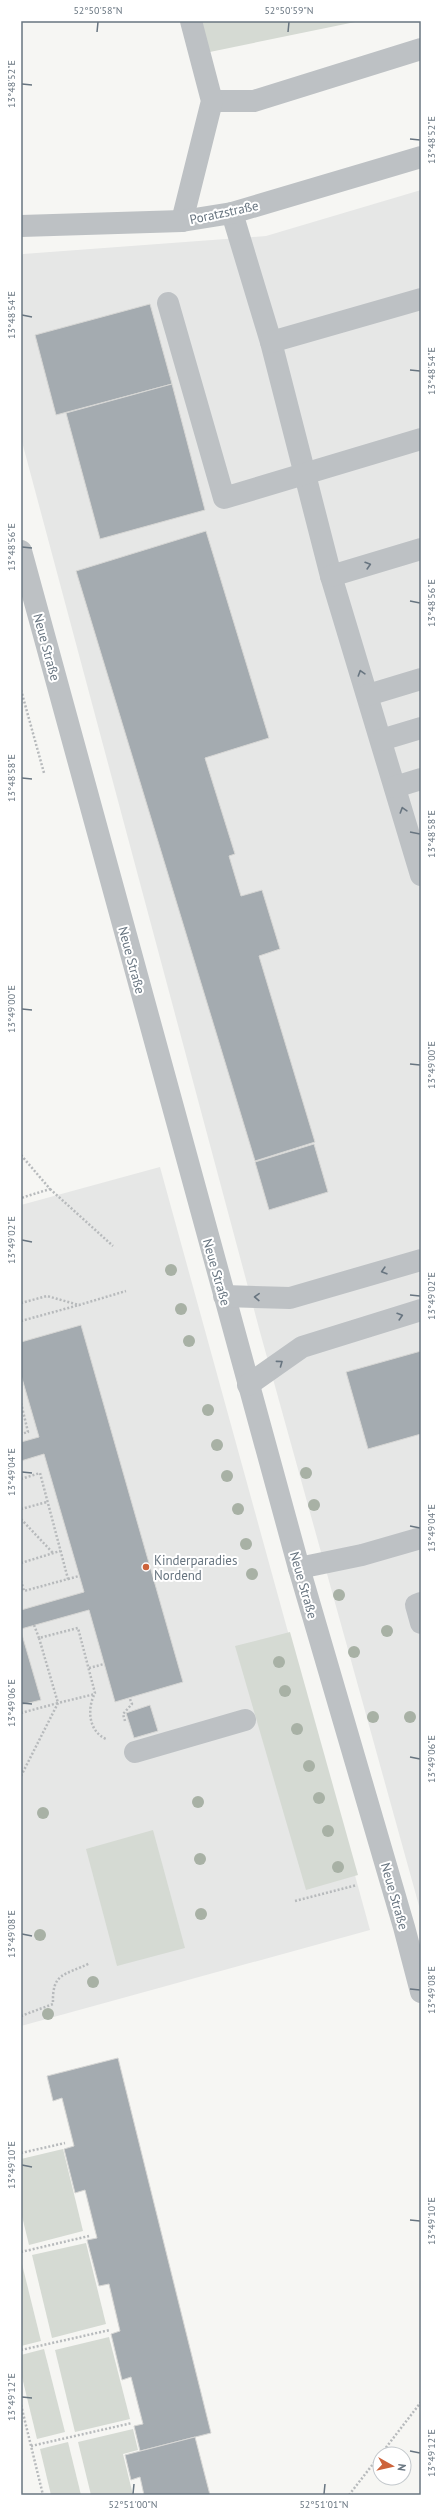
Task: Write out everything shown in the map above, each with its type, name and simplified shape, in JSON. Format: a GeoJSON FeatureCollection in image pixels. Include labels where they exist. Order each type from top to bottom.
{"type":"FeatureCollection","features":[{"type":"Feature","properties":{"kind":"street"},"geometry":{"type":"LineString","coordinates":[[182,221],[212,101],[191,21]]}},
{"type":"Feature","properties":{"kind":"street"},"geometry":{"type":"LineString","coordinates":[[212,101],[254,101],[421,49]]}},
{"type":"Feature","properties":{"kind":"street","name":"Poratzstraße"},"geometry":{"type":"LineString","coordinates":[[21,226],[182,221],[232,213],[421,157]]}},
{"type":"Feature","properties":{"kind":"street"},"geometry":{"type":"LineString","coordinates":[[232,213],[271,342],[331,576],[396,787],[415,831],[421,875]]}},
{"type":"Feature","properties":{"kind":"street"},"geometry":{"type":"LineString","coordinates":[[271,342],[421,299]]}},
{"type":"Feature","properties":{"kind":"street"},"geometry":{"type":"LineString","coordinates":[[168,303],[224,498],[305,475],[421,439]]}},
{"type":"Feature","properties":{"kind":"street"},"geometry":{"type":"LineString","coordinates":[[331,576],[421,550]]}},
{"type":"Feature","properties":{"kind":"street","name":"Neue Straße"},"geometry":{"type":"LineString","coordinates":[[21,551],[248,1385],[421,1992]]}},
{"type":"Feature","properties":{"kind":"street"},"geometry":{"type":"LineString","coordinates":[[368,695],[421,679]]}},
{"type":"Feature","properties":{"kind":"street"},"geometry":{"type":"LineString","coordinates":[[381,740],[421,728]]}},
{"type":"Feature","properties":{"kind":"street"},"geometry":{"type":"LineString","coordinates":[[396,787],[421,778]]}},
{"type":"Feature","properties":{"kind":"street"},"geometry":{"type":"LineString","coordinates":[[224,1296],[290,1298],[421,1260]]}},
{"type":"Feature","properties":{"kind":"street"},"geometry":{"type":"LineString","coordinates":[[248,1385],[302,1347],[421,1310]]}},
{"type":"Feature","properties":{"kind":"street"},"geometry":{"type":"LineString","coordinates":[[299,1568],[362,1555],[421,1538]]}},
{"type":"Feature","properties":{"kind":"street"},"geometry":{"type":"LineString","coordinates":[[421,1603],[416,1604],[421,1623]]}},
{"type":"Feature","properties":{"kind":"street"},"geometry":{"type":"LineString","coordinates":[[135,1752],[245,1720]]}},
{"type":"Feature","properties":{"kind":"path"},"geometry":{"type":"LineString","coordinates":[[21,690],[44,773]]}},
{"type":"Feature","properties":{"kind":"path"},"geometry":{"type":"LineString","coordinates":[[21,1155],[50,1189],[113,1246]]}},
{"type":"Feature","properties":{"kind":"path"},"geometry":{"type":"LineString","coordinates":[[21,1198],[50,1189]]}},
{"type":"Feature","properties":{"kind":"path"},"geometry":{"type":"LineString","coordinates":[[21,1320],[126,1292]]}},
{"type":"Feature","properties":{"kind":"path"},"geometry":{"type":"LineString","coordinates":[[21,1303],[47,1296],[79,1305]]}},
{"type":"Feature","properties":{"kind":"path"},"geometry":{"type":"LineString","coordinates":[[21,1403],[28,1432],[21,1434]]}},
{"type":"Feature","properties":{"kind":"path"},"geometry":{"type":"LineString","coordinates":[[21,1479],[40,1474],[68,1579]]}},
{"type":"Feature","properties":{"kind":"path"},"geometry":{"type":"LineString","coordinates":[[21,1509],[47,1502]]}},
{"type":"Feature","properties":{"kind":"path"},"geometry":{"type":"LineString","coordinates":[[21,1519],[53,1553]]}},
{"type":"Feature","properties":{"kind":"path"},"geometry":{"type":"LineString","coordinates":[[21,1563],[60,1551]]}},
{"type":"Feature","properties":{"kind":"path"},"geometry":{"type":"LineString","coordinates":[[21,1581],[24,1591],[79,1576]]}},
{"type":"Feature","properties":{"kind":"path"},"geometry":{"type":"LineString","coordinates":[[21,1776],[58,1703],[34,1625]]}},
{"type":"Feature","properties":{"kind":"path"},"geometry":{"type":"LineString","coordinates":[[38,1638],[78,1628],[95,1694],[89,1708],[92,1724],[100,1736],[108,1740]]}},
{"type":"Feature","properties":{"kind":"path"},"geometry":{"type":"LineString","coordinates":[[89,1668],[104,1664]]}},
{"type":"Feature","properties":{"kind":"path"},"geometry":{"type":"LineString","coordinates":[[21,1713],[95,1694]]}},
{"type":"Feature","properties":{"kind":"path"},"geometry":{"type":"LineString","coordinates":[[295,1901],[389,1877]]}},
{"type":"Feature","properties":{"kind":"path"},"geometry":{"type":"LineString","coordinates":[[21,2016],[53,2004],[53,1988],[58,1977],[90,1963]]}},
{"type":"Feature","properties":{"kind":"path"},"geometry":{"type":"LineString","coordinates":[[21,2153],[65,2143]]}},
{"type":"Feature","properties":{"kind":"path"},"geometry":{"type":"LineString","coordinates":[[21,2252],[89,2236]]}},
{"type":"Feature","properties":{"kind":"path"},"geometry":{"type":"LineString","coordinates":[[21,2350],[110,2330]]}},
{"type":"Feature","properties":{"kind":"path"},"geometry":{"type":"LineString","coordinates":[[386,2446],[421,2402]]}},
{"type":"Feature","properties":{"kind":"path"},"geometry":{"type":"LineString","coordinates":[[21,2405],[43,2495]]}},
{"type":"Feature","properties":{"kind":"path"},"geometry":{"type":"LineString","coordinates":[[31,2446],[132,2422]]}},
{"type":"Feature","properties":{"kind":"path"},"geometry":{"type":"LineString","coordinates":[[349,2495],[372,2465]]}},
{"type":"Feature","properties":{"kind":"shaded area"},"geometry":{"type":"Polygon","coordinates":[[[191,21],[360,21],[200,54],[191,21]]]}},
{"type":"Feature","properties":{"kind":"shaded area"},"geometry":{"type":"Polygon","coordinates":[[[421,190],[421,1913],[260,1332],[21,438],[21,257],[23,254],[266,236],[421,190]]]}},
{"type":"Feature","properties":{"kind":"shaded area","name":"Kinderparadies Nordend"},"geometry":{"type":"Polygon","coordinates":[[[160,1167],[370,1930],[21,2026],[21,1205],[160,1167]]]}},
{"type":"Feature","properties":{"kind":"shaded area"},"geometry":{"type":"Polygon","coordinates":[[[290,1632],[358,1875],[306,1890],[235,1646],[290,1632]]]}},
{"type":"Feature","properties":{"kind":"shaded area"},"geometry":{"type":"Polygon","coordinates":[[[153,1830],[185,1948],[117,1966],[86,1849],[153,1830]]]}},
{"type":"Feature","properties":{"kind":"shaded area"},"geometry":{"type":"Polygon","coordinates":[[[63,2149],[83,2231],[29,2245],[21,2212],[21,2159],[63,2149]]]}},
{"type":"Feature","properties":{"kind":"shaded area"},"geometry":{"type":"Polygon","coordinates":[[[86,2243],[106,2324],[52,2338],[32,2255],[86,2243]]]}},
{"type":"Feature","properties":{"kind":"shaded area"},"geometry":{"type":"Polygon","coordinates":[[[21,2260],[41,2341],[21,2346],[21,2260]]]}},
{"type":"Feature","properties":{"kind":"shaded area"},"geometry":{"type":"Polygon","coordinates":[[[109,2337],[130,2419],[75,2432],[55,2350],[109,2337]]]}},
{"type":"Feature","properties":{"kind":"shaded area"},"geometry":{"type":"Polygon","coordinates":[[[44,2349],[65,2432],[37,2439],[21,2373],[21,2355],[44,2349]]]}},
{"type":"Feature","properties":{"kind":"shaded area"},"geometry":{"type":"Polygon","coordinates":[[[133,2429],[138,2450],[123,2454],[133,2495],[91,2495],[78,2442],[133,2429]]]}},
{"type":"Feature","properties":{"kind":"shaded area"},"geometry":{"type":"Polygon","coordinates":[[[68,2442],[81,2495],[51,2495],[40,2449],[68,2442]]]}},
{"type":"Feature","properties":{"kind":"building"},"geometry":{"type":"Polygon","coordinates":[[[150,304],[172,384],[56,415],[35,335],[150,304]]]}},
{"type":"Feature","properties":{"kind":"building"},"geometry":{"type":"Polygon","coordinates":[[[172,384],[205,510],[100,539],[66,413],[172,384]]]}},
{"type":"Feature","properties":{"kind":"building"},"geometry":{"type":"Polygon","coordinates":[[[206,531],[269,738],[205,758],[235,854],[229,856],[241,896],[262,890],[280,949],[259,956],[315,1142],[255,1161],[76,571],[206,531]]]}},
{"type":"Feature","properties":{"kind":"building"},"geometry":{"type":"Polygon","coordinates":[[[314,1144],[328,1192],[269,1210],[255,1162],[314,1144]]]}},
{"type":"Feature","properties":{"kind":"building"},"geometry":{"type":"Polygon","coordinates":[[[81,1325],[183,1682],[115,1702],[89,1610],[21,1629],[21,1610],[84,1592],[44,1454],[21,1461],[21,1442],[39,1437],[21,1375],[21,1342],[81,1325]]]}},
{"type":"Feature","properties":{"kind":"building"},"geometry":{"type":"Polygon","coordinates":[[[421,1351],[421,1434],[368,1449],[346,1372],[421,1351]]]}},
{"type":"Feature","properties":{"kind":"building"},"geometry":{"type":"Polygon","coordinates":[[[21,1631],[41,1700],[21,1705],[21,1631]]]}},
{"type":"Feature","properties":{"kind":"building"},"geometry":{"type":"Polygon","coordinates":[[[150,1705],[158,1731],[134,1738],[126,1713],[150,1705]]]}},
{"type":"Feature","properties":{"kind":"building"},"geometry":{"type":"Polygon","coordinates":[[[118,2058],[211,2433],[140,2451],[134,2426],[143,2424],[131,2377],[122,2380],[111,2334],[120,2331],[109,2284],[99,2286],[87,2240],[97,2238],[85,2190],[75,2193],[64,2149],[74,2146],[62,2098],[53,2101],[47,2076],[118,2058]]]}},
{"type":"Feature","properties":{"kind":"building"},"geometry":{"type":"Polygon","coordinates":[[[195,2437],[210,2495],[144,2495],[140,2477],[131,2480],[125,2455],[195,2437]]]}},
{"type":"Feature","properties":{"kind":"place","name":"Kinderparadies Nordend"},"geometry":{"type":"Point","coordinates":[146,1567]}}]}
